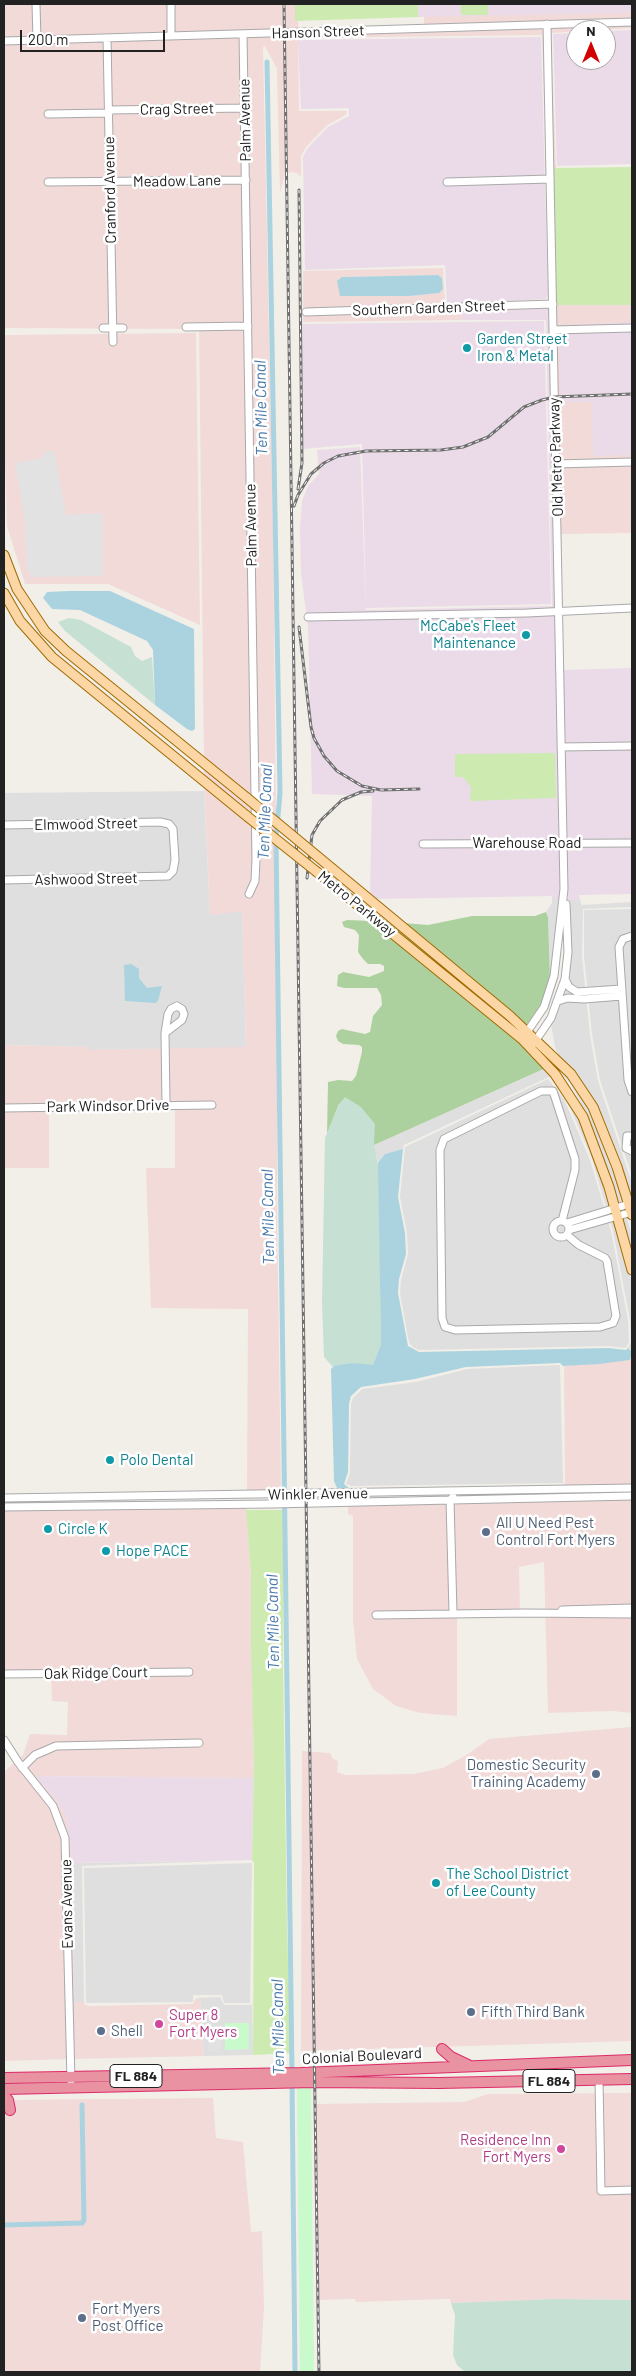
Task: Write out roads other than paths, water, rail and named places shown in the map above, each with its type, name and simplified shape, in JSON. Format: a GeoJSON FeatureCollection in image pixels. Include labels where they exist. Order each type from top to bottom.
{"type":"FeatureCollection","features":[{"type":"Feature","properties":{"kind":"highway"},"geometry":{"type":"LineString","coordinates":[[442,2048],[451,2058],[471,2066]]}},
{"type":"Feature","properties":{"kind":"highway","name":"Colonial Boulevard"},"geometry":{"type":"LineString","coordinates":[[301,2078],[440,2067],[632,2060]]}},
{"type":"Feature","properties":{"kind":"highway"},"geometry":{"type":"LineString","coordinates":[[439,2083],[444,2076],[453,2072],[505,2070],[536,2064]]}},
{"type":"Feature","properties":{"kind":"highway"},"geometry":{"type":"LineString","coordinates":[[379,2082],[400,2077],[432,2075],[436,2074],[440,2067]]}},
{"type":"Feature","properties":{"kind":"highway","name":"Colonial Boulevard"},"geometry":{"type":"LineString","coordinates":[[4,2078],[179,2085],[220,2075],[282,2078]]}},
{"type":"Feature","properties":{"kind":"highway","name":"Colonial Boulevard"},"geometry":{"type":"LineString","coordinates":[[4,2089],[71,2082],[282,2078],[439,2083],[632,2079]]}},
{"type":"Feature","properties":{"kind":"highway"},"geometry":{"type":"LineString","coordinates":[[4,2096],[8,2100],[10,2110]]}},
{"type":"Feature","properties":{"kind":"main road","name":"Metro Parkway"},"geometry":{"type":"LineString","coordinates":[[4,555],[17,589],[45,631],[73,658],[363,894],[570,1074],[592,1107],[617,1166],[631,1209]]}},
{"type":"Feature","properties":{"kind":"main road","name":"Metro Parkway"},"geometry":{"type":"LineString","coordinates":[[4,593],[20,621],[52,656],[373,918],[525,1035]]}},
{"type":"Feature","properties":{"kind":"main road","name":"Metro Parkway"},"geometry":{"type":"LineString","coordinates":[[533,1043],[565,1086],[583,1117],[618,1216],[632,1270]]}},
{"type":"Feature","properties":{"kind":"street"},"geometry":{"type":"LineString","coordinates":[[36,4],[37,40]]}},
{"type":"Feature","properties":{"kind":"street"},"geometry":{"type":"LineString","coordinates":[[171,4],[171,35]]}},
{"type":"Feature","properties":{"kind":"street","name":"Hanson Street"},"geometry":{"type":"LineString","coordinates":[[4,41],[632,22]]}},
{"type":"Feature","properties":{"kind":"street","name":"Old Metro Parkway"},"geometry":{"type":"LineString","coordinates":[[533,1043],[544,1030],[558,1001],[565,979],[568,949],[564,889],[547,24]]}},
{"type":"Feature","properties":{"kind":"street","name":"Palm Avenue"},"geometry":{"type":"LineString","coordinates":[[243,34],[256,859],[255,881],[249,894]]}},
{"type":"Feature","properties":{"kind":"street","name":"Cranford Avenue"},"geometry":{"type":"LineString","coordinates":[[106,38],[113,342]]}},
{"type":"Feature","properties":{"kind":"street","name":"Crag Street"},"geometry":{"type":"LineString","coordinates":[[48,114],[245,108]]}},
{"type":"Feature","properties":{"kind":"street"},"geometry":{"type":"LineString","coordinates":[[446,182],[550,179]]}},
{"type":"Feature","properties":{"kind":"street","name":"Meadow Lane"},"geometry":{"type":"LineString","coordinates":[[48,182],[246,180]]}},
{"type":"Feature","properties":{"kind":"street","name":"Southern Garden Street"},"geometry":{"type":"LineString","coordinates":[[306,312],[553,304]]}},
{"type":"Feature","properties":{"kind":"street"},"geometry":{"type":"LineString","coordinates":[[186,327],[248,326]]}},
{"type":"Feature","properties":{"kind":"street"},"geometry":{"type":"LineString","coordinates":[[103,328],[123,328]]}},
{"type":"Feature","properties":{"kind":"street"},"geometry":{"type":"LineString","coordinates":[[553,330],[632,328]]}},
{"type":"Feature","properties":{"kind":"street"},"geometry":{"type":"LineString","coordinates":[[556,464],[632,462]]}},
{"type":"Feature","properties":{"kind":"street"},"geometry":{"type":"LineString","coordinates":[[308,617],[527,613],[632,608]]}},
{"type":"Feature","properties":{"kind":"street"},"geometry":{"type":"LineString","coordinates":[[561,747],[632,746]]}},
{"type":"Feature","properties":{"kind":"street","name":"Elmwood Street"},"geometry":{"type":"LineString","coordinates":[[4,826],[160,822],[169,824],[173,829],[175,860],[174,871],[168,876]]}},
{"type":"Feature","properties":{"kind":"street","name":"Warehouse Road"},"geometry":{"type":"LineString","coordinates":[[422,844],[632,843]]}},
{"type":"Feature","properties":{"kind":"street","name":"Ashwood Street"},"geometry":{"type":"LineString","coordinates":[[4,880],[168,876]]}},
{"type":"Feature","properties":{"kind":"street","name":"Old Metro Parkway"},"geometry":{"type":"LineString","coordinates":[[525,1035],[544,1007],[551,987],[558,960],[564,889]]}},
{"type":"Feature","properties":{"kind":"street"},"geometry":{"type":"LineString","coordinates":[[561,932],[566,937],[568,949]]}},
{"type":"Feature","properties":{"kind":"street"},"geometry":{"type":"LineString","coordinates":[[632,936],[623,939],[619,947],[628,1080],[632,1092]]}},
{"type":"Feature","properties":{"kind":"street"},"geometry":{"type":"LineString","coordinates":[[565,979],[577,995]]}},
{"type":"Feature","properties":{"kind":"street"},"geometry":{"type":"LineString","coordinates":[[558,1001],[577,995],[622,993]]}},
{"type":"Feature","properties":{"kind":"street"},"geometry":{"type":"LineString","coordinates":[[624,1020],[632,1020]]}},
{"type":"Feature","properties":{"kind":"street"},"geometry":{"type":"LineString","coordinates":[[166,1033],[166,1105]]}},
{"type":"Feature","properties":{"kind":"street"},"geometry":{"type":"LineString","coordinates":[[541,1091],[554,1091],[575,1159],[566,1227],[579,1245],[605,1258],[607,1262],[616,1316],[613,1323],[600,1327],[455,1330],[446,1327],[442,1318],[441,1252],[440,1150],[444,1139],[541,1091]]}},
{"type":"Feature","properties":{"kind":"street","name":"Park Windsor Drive"},"geometry":{"type":"LineString","coordinates":[[4,1108],[212,1105]]}},
{"type":"Feature","properties":{"kind":"street"},"geometry":{"type":"LineString","coordinates":[[632,1136],[627,1136],[626,1148],[632,1152]]}},
{"type":"Feature","properties":{"kind":"street"},"geometry":{"type":"LineString","coordinates":[[566,1227],[615,1207],[631,1209]]}},
{"type":"Feature","properties":{"kind":"street"},"geometry":{"type":"LineString","coordinates":[[566,1227],[618,1216],[631,1209]]}},
{"type":"Feature","properties":{"kind":"street","name":"Winkler Avenue"},"geometry":{"type":"LineString","coordinates":[[4,1498],[632,1488]]}},
{"type":"Feature","properties":{"kind":"street"},"geometry":{"type":"LineString","coordinates":[[453,1613],[450,1500],[458,1494],[490,1491]]}},
{"type":"Feature","properties":{"kind":"street"},"geometry":{"type":"LineString","coordinates":[[372,1502],[389,1498],[394,1493]]}},
{"type":"Feature","properties":{"kind":"street","name":"Winkler Avenue"},"geometry":{"type":"LineString","coordinates":[[4,1507],[297,1504],[632,1496]]}},
{"type":"Feature","properties":{"kind":"street"},"geometry":{"type":"LineString","coordinates":[[526,1613],[632,1608]]}},
{"type":"Feature","properties":{"kind":"street"},"geometry":{"type":"LineString","coordinates":[[376,1615],[453,1613],[632,1614]]}},
{"type":"Feature","properties":{"kind":"street","name":"Oak Ridge Court"},"geometry":{"type":"LineString","coordinates":[[4,1674],[189,1672]]}},
{"type":"Feature","properties":{"kind":"street","name":"Evans Avenue"},"geometry":{"type":"LineString","coordinates":[[4,1740],[22,1768],[54,1806],[65,1838],[71,2082]]}},
{"type":"Feature","properties":{"kind":"street"},"geometry":{"type":"LineString","coordinates":[[22,1768],[36,1754],[56,1746],[199,1743]]}},
{"type":"Feature","properties":{"kind":"street"},"geometry":{"type":"LineString","coordinates":[[599,2080],[600,2148],[602,2158],[601,2191],[632,2190]]}},
{"type":"Feature","properties":{"kind":"water"},"geometry":{"type":"Polygon","coordinates":[[[438,275],[442,278],[443,289],[439,293],[410,296],[340,296],[337,281],[342,277],[438,275]]]}},
{"type":"Feature","properties":{"kind":"water"},"geometry":{"type":"Polygon","coordinates":[[[110,591],[194,629],[195,729],[192,731],[187,729],[155,705],[153,650],[147,641],[80,610],[52,609],[43,598],[47,592],[110,591]]]}},
{"type":"Feature","properties":{"kind":"water"},"geometry":{"type":"Polygon","coordinates":[[[131,964],[139,969],[139,978],[147,988],[162,986],[158,1001],[155,1003],[125,1001],[124,965],[131,964]]]}},
{"type":"Feature","properties":{"kind":"water"},"geometry":{"type":"Polygon","coordinates":[[[403,1149],[398,1197],[405,1233],[406,1254],[399,1279],[398,1293],[408,1346],[419,1352],[608,1348],[626,1350],[628,1348],[632,1352],[630,1360],[563,1366],[560,1363],[466,1367],[415,1379],[361,1387],[351,1396],[349,1404],[348,1472],[344,1484],[349,1488],[337,1488],[334,1481],[331,1369],[334,1366],[352,1363],[373,1365],[381,1344],[378,1163],[385,1154],[403,1149]]]}},
{"type":"Feature","properties":{"kind":"waterway","name":"Ten Mile Canal"},"geometry":{"type":"LineString","coordinates":[[267,62],[280,793],[276,838],[292,2074]]}},
{"type":"Feature","properties":{"kind":"waterway","name":"Ten Mile Canal"},"geometry":{"type":"LineString","coordinates":[[292,2082],[295,2372]]}},
{"type":"Feature","properties":{"kind":"waterway"},"geometry":{"type":"LineString","coordinates":[[4,2225],[82,2223],[84,2220],[82,2105]]}},
{"type":"Feature","properties":{"kind":"railway"},"geometry":{"type":"LineString","coordinates":[[284,4],[319,2372]]}},
{"type":"Feature","properties":{"kind":"railway"},"geometry":{"type":"LineString","coordinates":[[298,489],[302,463],[299,190]]}},
{"type":"Feature","properties":{"kind":"railway"},"geometry":{"type":"LineString","coordinates":[[294,506],[298,495],[311,474],[324,463],[338,456],[366,451],[441,450],[463,447],[488,437],[524,407],[542,400],[554,397],[632,394]]}},
{"type":"Feature","properties":{"kind":"railway"},"geometry":{"type":"LineString","coordinates":[[299,627],[311,727],[314,738],[324,756],[337,771],[362,786],[381,790],[419,789]]}},
{"type":"Feature","properties":{"kind":"railway"},"geometry":{"type":"LineString","coordinates":[[307,878],[312,835],[320,821],[342,800],[361,792],[373,791]]}},
{"type":"Feature","properties":{"kind":"place","name":"Garden Street Iron & Metal"},"geometry":{"type":"Point","coordinates":[467,348]}},
{"type":"Feature","properties":{"kind":"place","name":"McCabe's Fleet Maintenance"},"geometry":{"type":"Point","coordinates":[526,635]}},
{"type":"Feature","properties":{"kind":"place","name":"Polo Dental"},"geometry":{"type":"Point","coordinates":[110,1460]}},
{"type":"Feature","properties":{"kind":"place","name":"Circle K"},"geometry":{"type":"Point","coordinates":[48,1529]}},
{"type":"Feature","properties":{"kind":"place","name":"All U Need Pest Control Fort Myers"},"geometry":{"type":"Point","coordinates":[486,1532]}},
{"type":"Feature","properties":{"kind":"place","name":"Hope PACE"},"geometry":{"type":"Point","coordinates":[106,1551]}},
{"type":"Feature","properties":{"kind":"place","name":"Domestic Security Training Academy"},"geometry":{"type":"Point","coordinates":[596,1774]}},
{"type":"Feature","properties":{"kind":"place","name":"The School District of Lee County"},"geometry":{"type":"Point","coordinates":[436,1883]}},
{"type":"Feature","properties":{"kind":"place","name":"Fifth Third Bank"},"geometry":{"type":"Point","coordinates":[471,2012]}},
{"type":"Feature","properties":{"kind":"place","name":"Super 8 Fort Myers"},"geometry":{"type":"Point","coordinates":[159,2024]}},
{"type":"Feature","properties":{"kind":"place","name":"Shell"},"geometry":{"type":"Point","coordinates":[101,2031]}},
{"type":"Feature","properties":{"kind":"place","name":"Residence Inn Fort Myers"},"geometry":{"type":"Point","coordinates":[561,2149]}},
{"type":"Feature","properties":{"kind":"place","name":"Fort Myers Post Office"},"geometry":{"type":"Point","coordinates":[82,2318]}}]}
